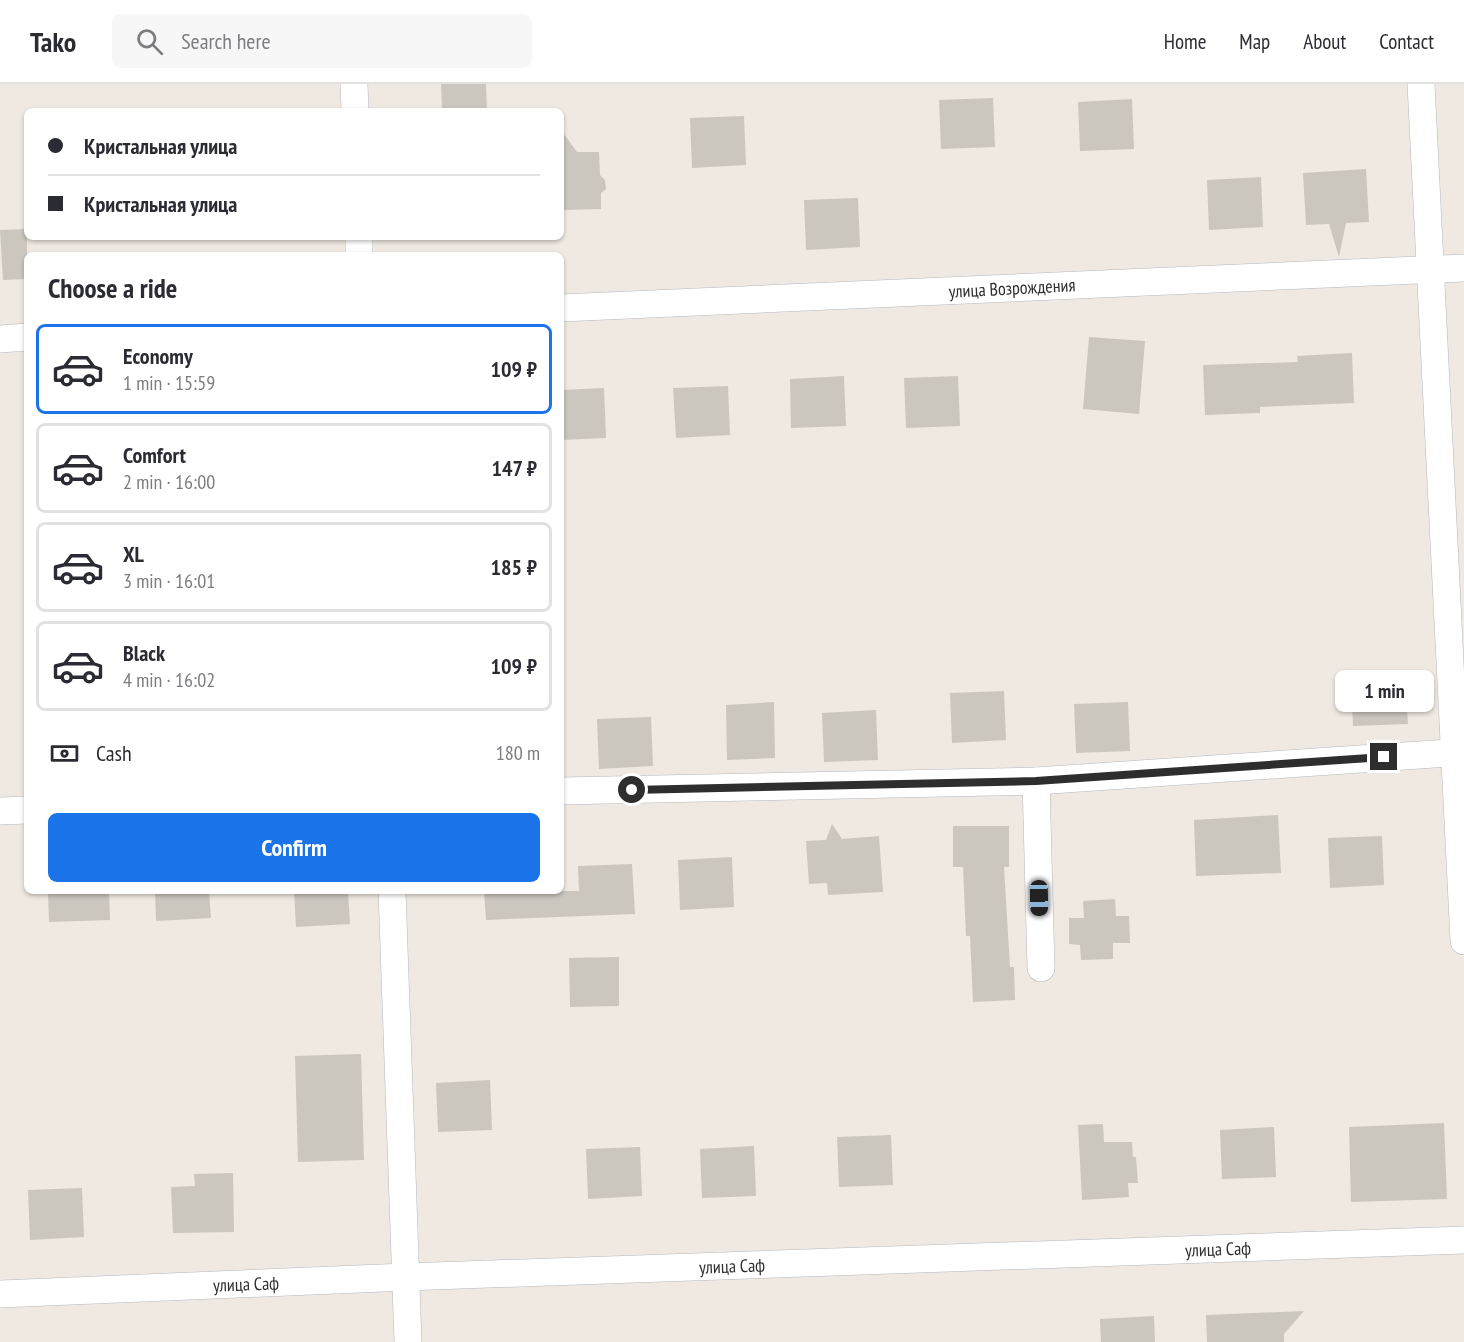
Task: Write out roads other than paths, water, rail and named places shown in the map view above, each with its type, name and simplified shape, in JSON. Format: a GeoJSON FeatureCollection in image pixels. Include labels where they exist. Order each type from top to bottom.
{"type":"FeatureCollection","features":[{"type":"Feature","properties":{"kind":"street"},"geometry":{"type":"LineString","coordinates":[[354,84],[355,108]]}},
{"type":"Feature","properties":{"kind":"street"},"geometry":{"type":"LineString","coordinates":[[1421,84],[1429,269],[1459,752],[1464,940]]}},
{"type":"Feature","properties":{"kind":"street","name":"улица Возрождения"},"geometry":{"type":"LineString","coordinates":[[564,308],[1464,268]]}},
{"type":"Feature","properties":{"kind":"street"},"geometry":{"type":"LineString","coordinates":[[0,339],[24,337]]}},
{"type":"Feature","properties":{"kind":"street"},"geometry":{"type":"LineString","coordinates":[[564,791],[1036,781],[1459,752]]}},
{"type":"Feature","properties":{"kind":"street"},"geometry":{"type":"LineString","coordinates":[[1036,781],[1041,968]]}},
{"type":"Feature","properties":{"kind":"street"},"geometry":{"type":"LineString","coordinates":[[0,811],[24,810]]}},
{"type":"Feature","properties":{"kind":"street"},"geometry":{"type":"LineString","coordinates":[[392,894],[408,1342]]}},
{"type":"Feature","properties":{"kind":"street","name":"улица Саф"},"geometry":{"type":"LineString","coordinates":[[0,1294],[406,1277],[1464,1240]]}}]}
